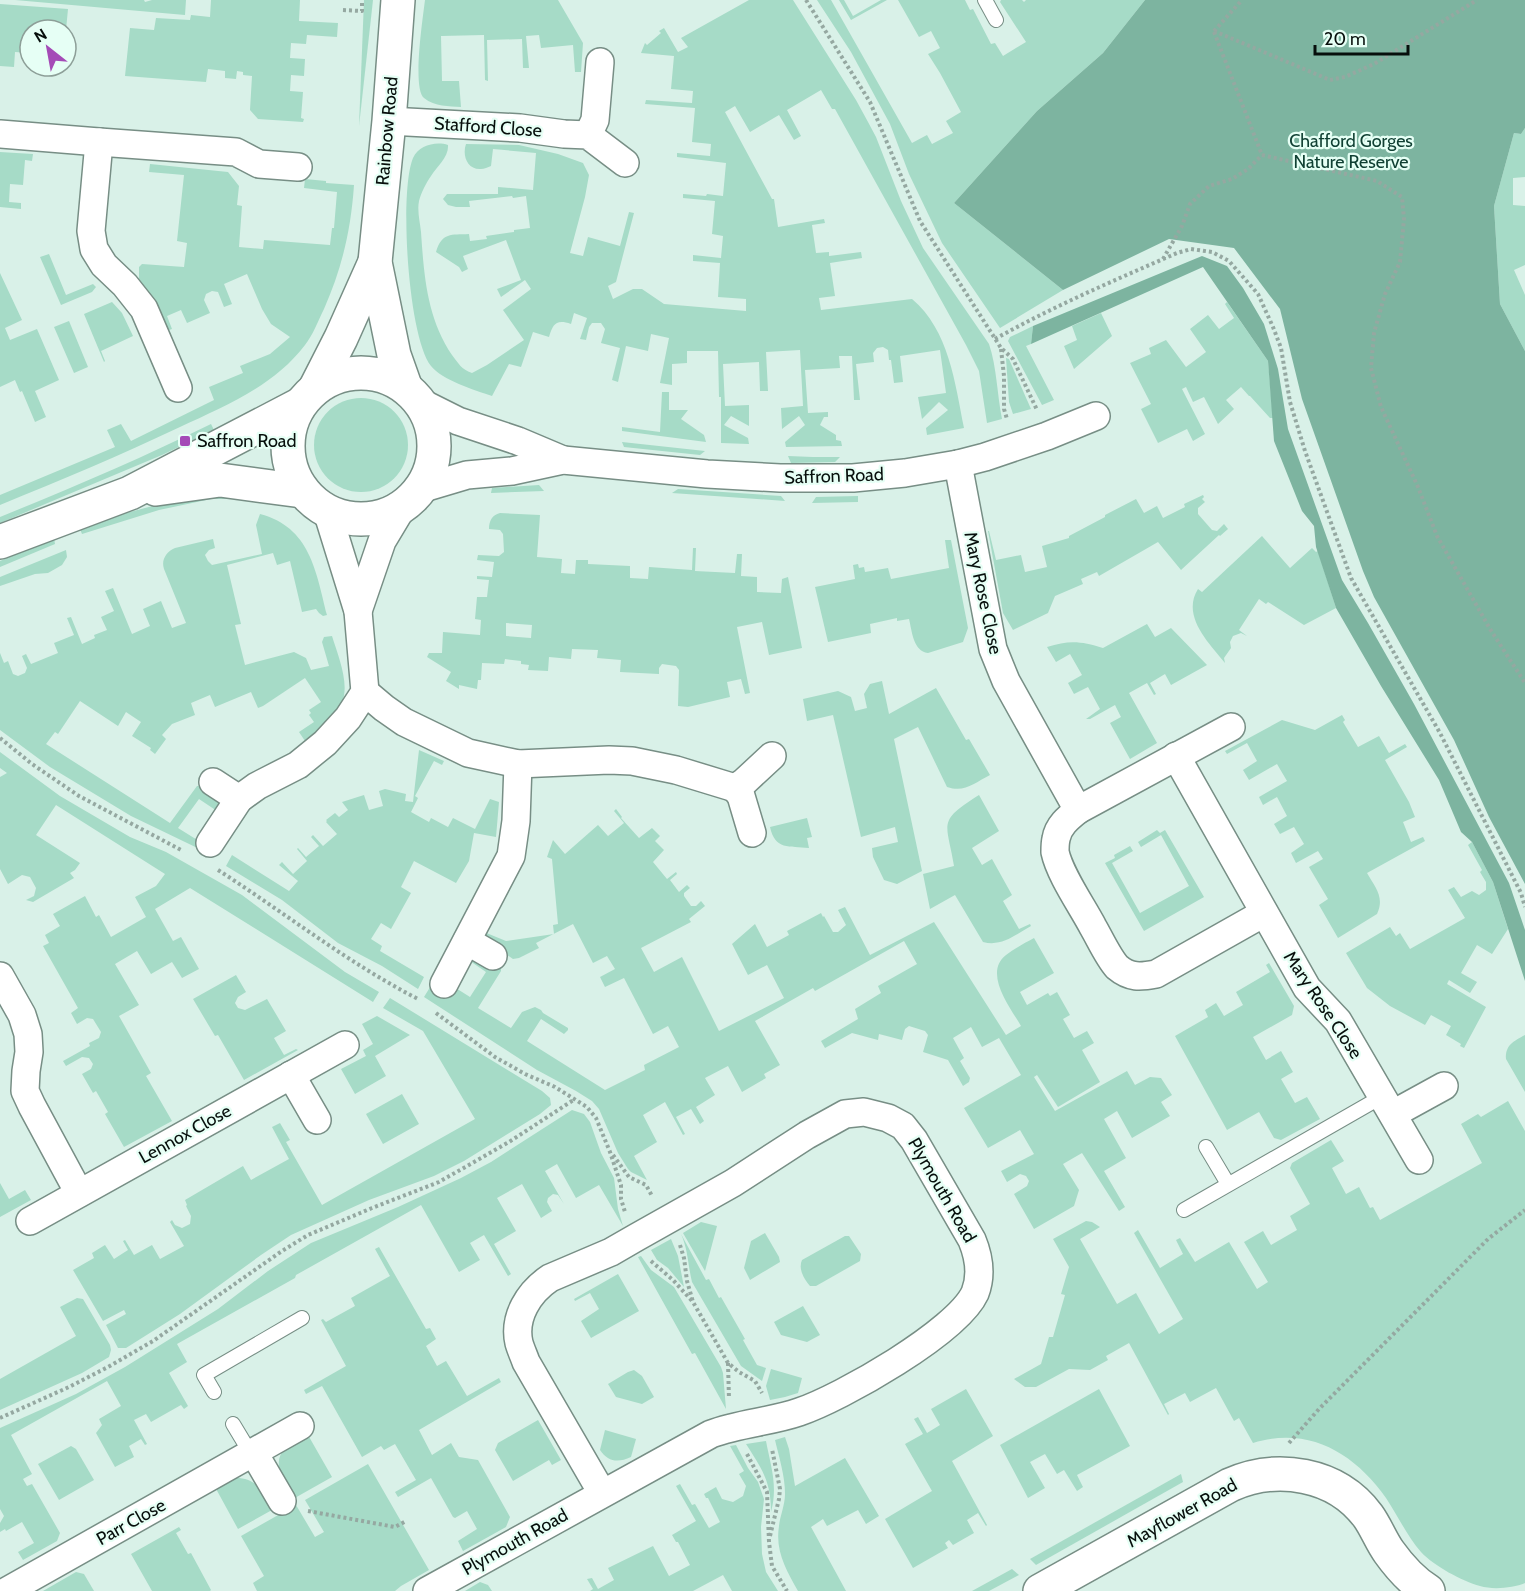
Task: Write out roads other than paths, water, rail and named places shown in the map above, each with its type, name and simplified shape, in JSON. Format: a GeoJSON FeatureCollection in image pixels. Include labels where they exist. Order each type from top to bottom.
{"type":"FeatureCollection","features":[{"type":"Feature","properties":{"kind":"street","name":"Rainbow Road"},"geometry":{"type":"LineString","coordinates":[[398,0],[375,262],[394,356],[413,394]]}},
{"type":"Feature","properties":{"kind":"street"},"geometry":{"type":"LineString","coordinates":[[600,62],[595,120],[588,135],[625,163]]}},
{"type":"Feature","properties":{"kind":"street","name":"Stafford Close"},"geometry":{"type":"LineString","coordinates":[[389,121],[520,128],[588,135]]}},
{"type":"Feature","properties":{"kind":"street"},"geometry":{"type":"LineString","coordinates":[[0,134],[236,152],[259,164],[298,167]]}},
{"type":"Feature","properties":{"kind":"street"},"geometry":{"type":"LineString","coordinates":[[99,142],[92,231],[94,249],[104,265],[125,285],[144,309],[178,388]]}},
{"type":"Feature","properties":{"kind":"street","name":"Rainbow Road"},"geometry":{"type":"LineString","coordinates":[[308,396],[341,338],[375,262]]}},
{"type":"Feature","properties":{"kind":"street","name":"Saffron Road"},"geometry":{"type":"LineString","coordinates":[[0,542],[130,493],[308,396],[339,375],[363,372],[385,376],[458,421],[518,441],[563,460],[707,474],[780,478],[853,478],[905,473],[958,464],[1016,447],[1096,416]]}},
{"type":"Feature","properties":{"kind":"street"},"geometry":{"type":"LineString","coordinates":[[358,611],[382,541],[431,467],[435,443],[431,422],[413,394]]}},
{"type":"Feature","properties":{"kind":"street"},"geometry":{"type":"LineString","coordinates":[[206,856],[239,799],[257,786],[298,765],[325,744],[348,718],[365,692],[358,611],[314,501],[291,471],[287,448],[290,426],[308,396]]}},
{"type":"Feature","properties":{"kind":"street","name":"Saffron Road"},"geometry":{"type":"LineString","coordinates":[[130,493],[220,480],[314,501],[346,518],[366,519],[385,515],[412,498],[467,475],[512,471],[563,460]]}},
{"type":"Feature","properties":{"kind":"street","name":"Mary Rose Close"},"geometry":{"type":"LineString","coordinates":[[958,464],[993,649],[1006,681],[1078,810]]}},
{"type":"Feature","properties":{"kind":"street"},"geometry":{"type":"LineString","coordinates":[[365,692],[404,722],[468,753],[518,764],[632,761],[676,770],[735,788],[741,796],[752,833]]}},
{"type":"Feature","properties":{"kind":"street"},"geometry":{"type":"LineString","coordinates":[[1231,727],[1078,810],[1058,830],[1055,852],[1063,872],[1116,966],[1139,978],[1156,974],[1264,913]]}},
{"type":"Feature","properties":{"kind":"street"},"geometry":{"type":"LineString","coordinates":[[735,788],[772,756]]}},
{"type":"Feature","properties":{"kind":"street","name":"Mary Rose Close"},"geometry":{"type":"LineString","coordinates":[[1176,756],[1307,988],[1338,1021],[1419,1160]]}},
{"type":"Feature","properties":{"kind":"street"},"geometry":{"type":"LineString","coordinates":[[444,984],[511,856],[516,821],[518,764]]}},
{"type":"Feature","properties":{"kind":"street"},"geometry":{"type":"LineString","coordinates":[[213,782],[239,799]]}},
{"type":"Feature","properties":{"kind":"street"},"geometry":{"type":"LineString","coordinates":[[467,941],[494,956]]}},
{"type":"Feature","properties":{"kind":"street"},"geometry":{"type":"LineString","coordinates":[[0,976],[22,1015],[28,1034],[29,1052],[25,1090],[79,1193]]}},
{"type":"Feature","properties":{"kind":"street","name":"Lennox Close"},"geometry":{"type":"LineString","coordinates":[[30,1221],[345,1045]]}},
{"type":"Feature","properties":{"kind":"street"},"geometry":{"type":"LineString","coordinates":[[291,1075],[317,1120]]}},
{"type":"Feature","properties":{"kind":"street"},"geometry":{"type":"LineString","coordinates":[[1388,1105],[1444,1086]]}},
{"type":"Feature","properties":{"kind":"street","name":"Plymouth Road"},"geometry":{"type":"LineString","coordinates":[[427,1591],[711,1434],[737,1425],[784,1417],[824,1402],[924,1343],[961,1312],[976,1288],[979,1256],[914,1140],[903,1126],[888,1118],[864,1112],[844,1114],[733,1183],[638,1237],[611,1252],[550,1278],[530,1295],[518,1328],[519,1343],[526,1362],[602,1493]]}},
{"type":"Feature","properties":{"kind":"street","name":"Parr Close"},"geometry":{"type":"LineString","coordinates":[[7,1591],[300,1426]]}},
{"type":"Feature","properties":{"kind":"street"},"geometry":{"type":"LineString","coordinates":[[253,1453],[293,1506]]}},
{"type":"Feature","properties":{"kind":"street","name":"Mayflower Road"},"geometry":{"type":"LineString","coordinates":[[1040,1591],[1230,1485],[1263,1475],[1313,1478],[1347,1494],[1368,1516],[1389,1553],[1428,1591]]}},
{"type":"Feature","properties":{"kind":"lane"},"geometry":{"type":"LineString","coordinates":[[985,0],[996,20]]}},
{"type":"Feature","properties":{"kind":"lane"},"geometry":{"type":"LineString","coordinates":[[1184,1210],[1228,1184],[1388,1105]]}},
{"type":"Feature","properties":{"kind":"lane"},"geometry":{"type":"LineString","coordinates":[[1206,1147],[1228,1184]]}},
{"type":"Feature","properties":{"kind":"lane"},"geometry":{"type":"LineString","coordinates":[[214,1392],[204,1375],[302,1318]]}},
{"type":"Feature","properties":{"kind":"lane"},"geometry":{"type":"LineString","coordinates":[[233,1424],[253,1453]]}},
{"type":"Feature","properties":{"kind":"place","name":"Saffron Road"},"geometry":{"type":"Point","coordinates":[185,441]}},
{"type":"Feature","properties":{"kind":"park label","name":"Chafford Gorges Nature Reserve"},"geometry":{"type":"Point","coordinates":[1351,151]}}]}
